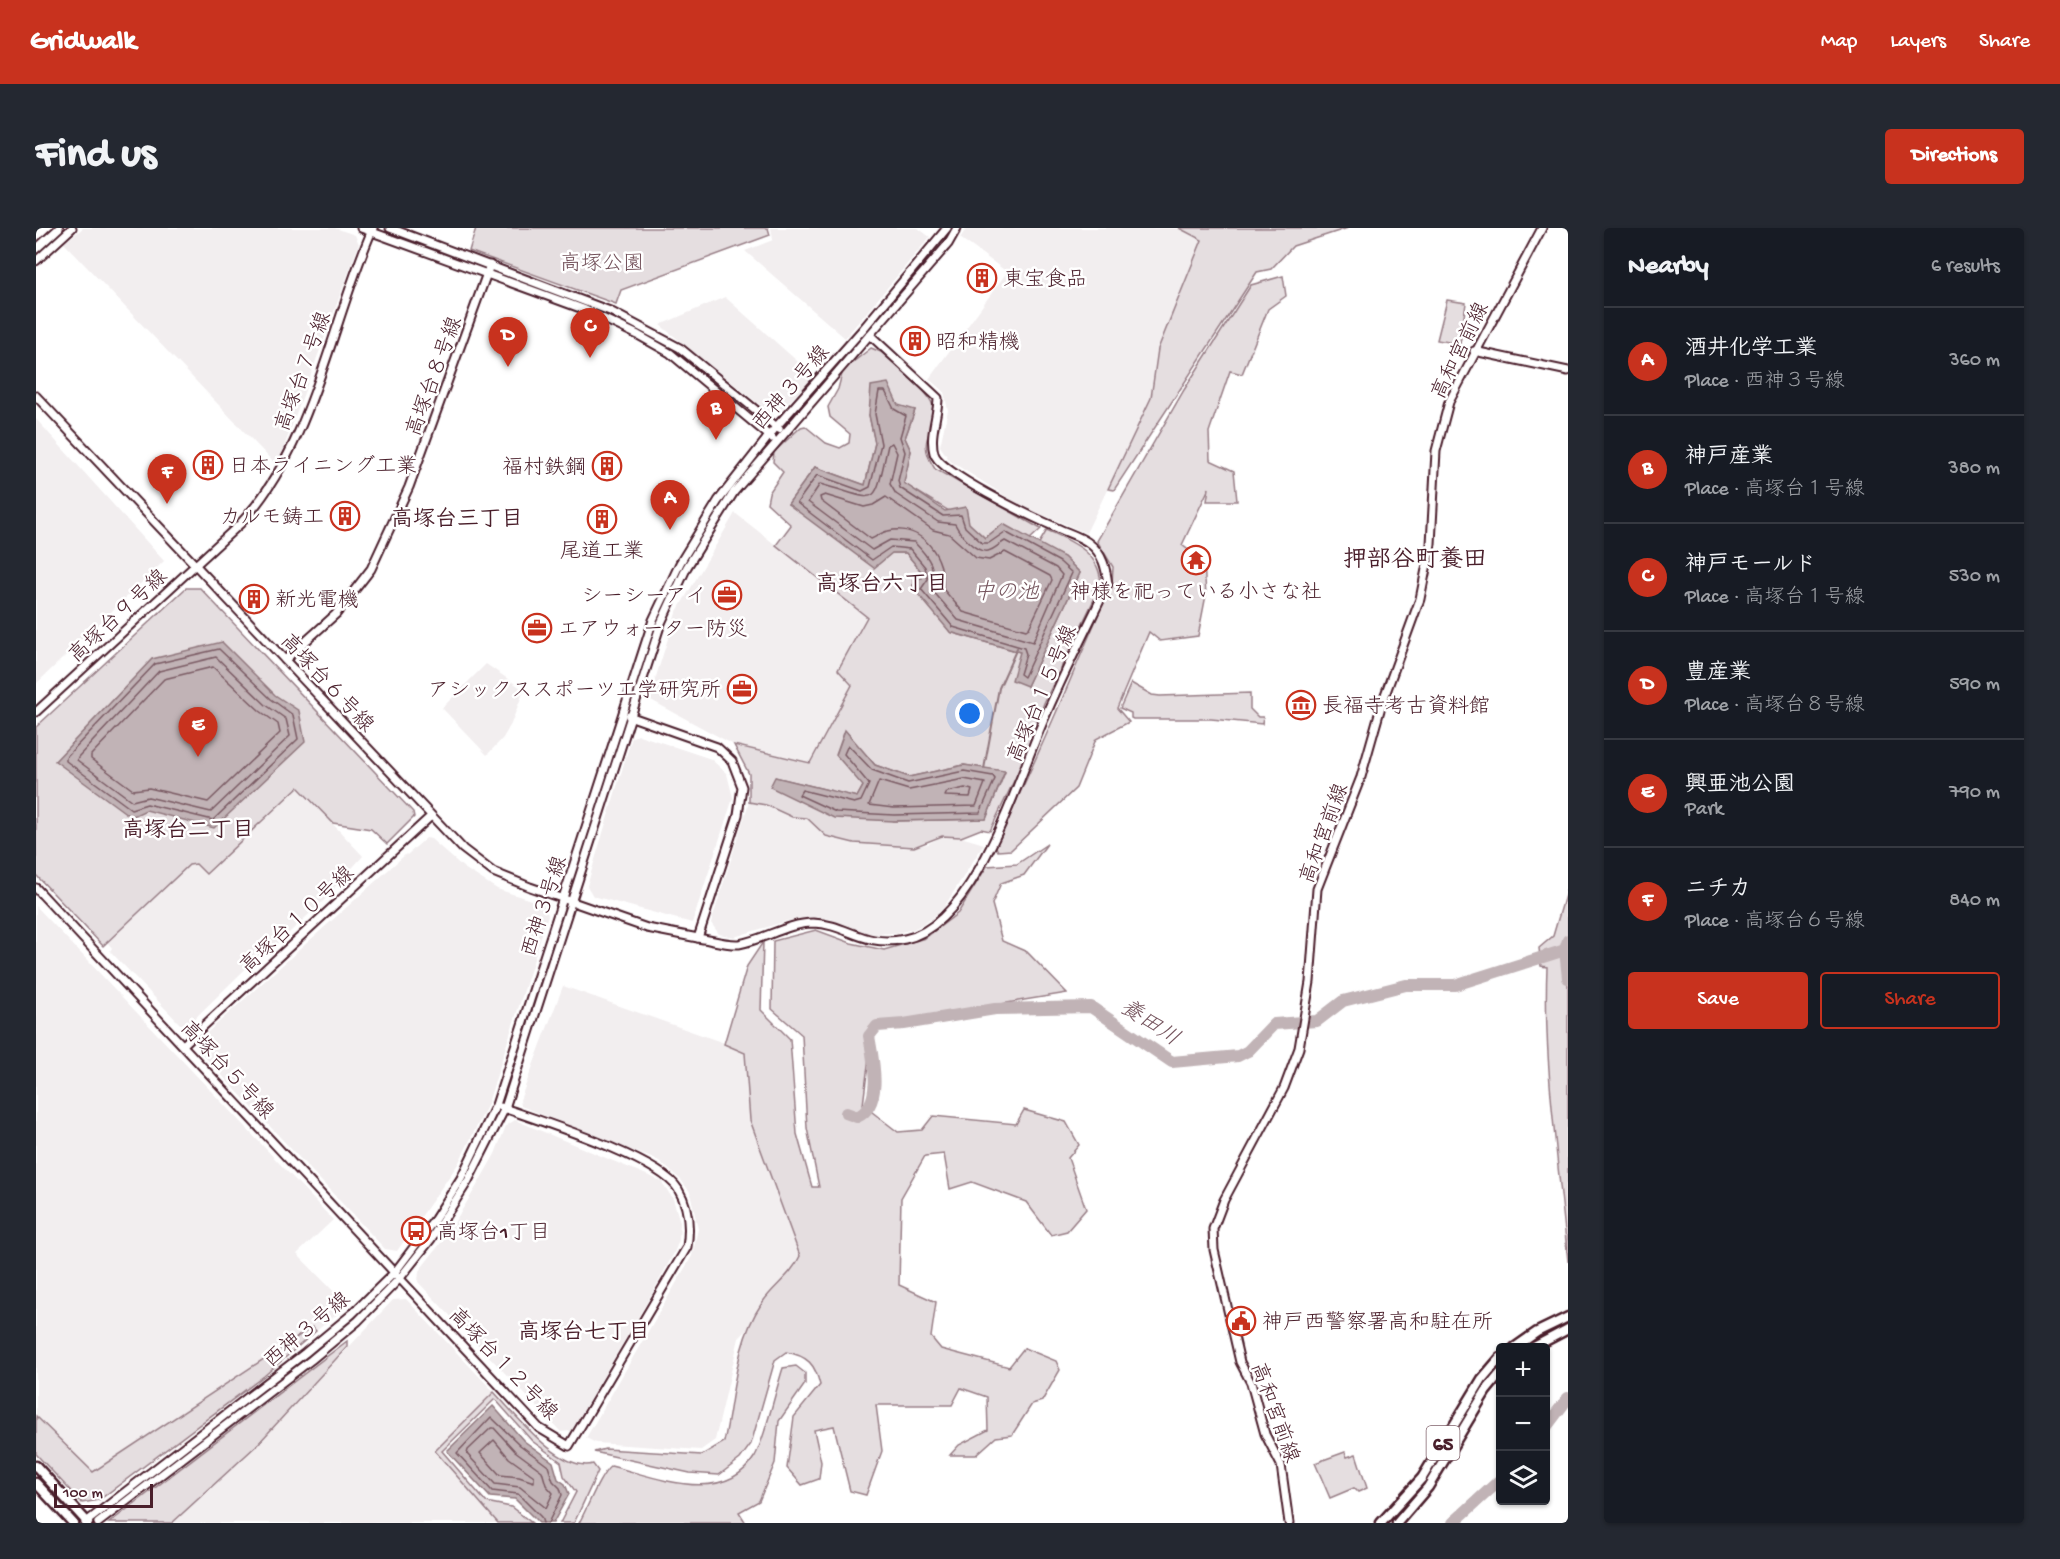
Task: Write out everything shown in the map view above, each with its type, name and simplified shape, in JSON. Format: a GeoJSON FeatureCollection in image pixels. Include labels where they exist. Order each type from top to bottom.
{"type":"FeatureCollection","features":[{"type":"Feature","properties":{"kind":"main road"},"geometry":{"type":"LineString","coordinates":[[1520,1343],[1568,1317]]}},
{"type":"Feature","properties":{"kind":"main road"},"geometry":{"type":"LineString","coordinates":[[1540,1343],[1568,1329]]}},
{"type":"Feature","properties":{"kind":"main road","name":"65"},"geometry":{"type":"LineString","coordinates":[[1381,1523],[1422,1478],[1482,1379],[1496,1363]]}},
{"type":"Feature","properties":{"kind":"main road","name":"65"},"geometry":{"type":"LineString","coordinates":[[1397,1523],[1428,1487],[1486,1391],[1496,1379]]}},
{"type":"Feature","properties":{"kind":"main road"},"geometry":{"type":"LineString","coordinates":[[36,1466],[87,1522]]}},
{"type":"Feature","properties":{"kind":"main road"},"geometry":{"type":"LineString","coordinates":[[36,1483],[73,1523]]}},
{"type":"Feature","properties":{"kind":"street"},"geometry":{"type":"LineString","coordinates":[[36,249],[59,228]]}},
{"type":"Feature","properties":{"kind":"street"},"geometry":{"type":"LineString","coordinates":[[36,261],[72,228]]}},
{"type":"Feature","properties":{"kind":"street"},"geometry":{"type":"LineString","coordinates":[[361,228],[372,230],[487,275],[583,309],[670,353],[776,441]]}},
{"type":"Feature","properties":{"kind":"street"},"geometry":{"type":"LineString","coordinates":[[390,228],[610,311],[680,348],[784,433]]}},
{"type":"Feature","properties":{"kind":"street","name":"西神３号線"},"geometry":{"type":"LineString","coordinates":[[87,1522],[305,1353],[398,1275],[461,1178],[496,1105],[621,714],[653,620],[680,563],[718,501],[776,427],[863,329],[947,228]]}},
{"type":"Feature","properties":{"kind":"street","name":"西神３号線"},"geometry":{"type":"LineString","coordinates":[[98,1523],[311,1360],[358,1321],[431,1239],[468,1181],[505,1108],[661,623],[687,567],[734,492],[948,244],[957,228]]}},
{"type":"Feature","properties":{"kind":"street","name":"高和宮前線"},"geometry":{"type":"LineString","coordinates":[[1289,1523],[1281,1466],[1265,1434],[1251,1383],[1240,1362],[1214,1250],[1213,1228],[1224,1200],[1284,1088],[1299,1048],[1311,970],[1317,889],[1361,777],[1382,703],[1420,599],[1431,544],[1436,451],[1449,402],[1474,351],[1542,228]]}},
{"type":"Feature","properties":{"kind":"street","name":"高塚台７号線"},"geometry":{"type":"LineString","coordinates":[[194,565],[263,500],[281,471],[372,230]]}},
{"type":"Feature","properties":{"kind":"street","name":"高塚台８号線"},"geometry":{"type":"LineString","coordinates":[[285,660],[336,614],[371,569],[409,487],[490,265]]}},
{"type":"Feature","properties":{"kind":"street","name":"高塚台１５号線"},"geometry":{"type":"LineString","coordinates":[[699,938],[736,944],[811,923],[882,942],[907,939],[940,920],[951,910],[988,852],[1025,773],[1041,725],[1108,584],[1105,564],[1090,543],[1020,511],[946,468],[934,455],[932,436],[938,415],[938,398],[870,335]]}},
{"type":"Feature","properties":{"kind":"street"},"geometry":{"type":"LineString","coordinates":[[1474,351],[1568,371]]}},
{"type":"Feature","properties":{"kind":"street","name":"高塚台６号線"},"geometry":{"type":"LineString","coordinates":[[36,396],[430,817],[463,849],[493,872],[572,902],[647,928],[699,938]]}},
{"type":"Feature","properties":{"kind":"street","name":"高塚台９号線"},"geometry":{"type":"LineString","coordinates":[[36,712],[194,565]]}},
{"type":"Feature","properties":{"kind":"street"},"geometry":{"type":"LineString","coordinates":[[621,714],[717,747],[732,761],[742,788],[738,815],[699,938]]}},
{"type":"Feature","properties":{"kind":"street","name":"高塚台１０号線"},"geometry":{"type":"LineString","coordinates":[[183,1045],[430,817]]}},
{"type":"Feature","properties":{"kind":"street","name":"高塚台５号線"},"geometry":{"type":"LineString","coordinates":[[36,888],[398,1275]]}},
{"type":"Feature","properties":{"kind":"street","name":"高塚台１２号線"},"geometry":{"type":"LineString","coordinates":[[398,1275],[539,1428],[569,1446],[687,1247],[687,1211],[679,1190],[661,1171],[638,1159],[496,1105]]}},
{"type":"Feature","properties":{"kind":"shaded area"},"geometry":{"type":"Polygon","coordinates":[[[83,228],[335,228],[355,235],[359,244],[277,466],[64,243],[83,228]]]}},
{"type":"Feature","properties":{"kind":"shaded area"},"geometry":{"type":"Polygon","coordinates":[[[771,228],[918,228],[930,237],[845,338],[745,251],[773,240],[771,228]]]}},
{"type":"Feature","properties":{"kind":"shaded area"},"geometry":{"type":"Polygon","coordinates":[[[967,228],[1179,228],[1202,239],[1158,349],[1152,398],[1086,533],[1018,504],[950,461],[940,446],[948,410],[944,392],[929,379],[1007,272],[960,238],[967,228]]]}},
{"type":"Feature","properties":{"kind":"shaded area"},"geometry":{"type":"Polygon","coordinates":[[[725,297],[814,376],[780,411],[769,412],[660,325],[725,297]]]}},
{"type":"Feature","properties":{"kind":"shaded area"},"geometry":{"type":"Polygon","coordinates":[[[36,419],[164,561],[36,684],[36,419]]]}},
{"type":"Feature","properties":{"kind":"shaded area"},"geometry":{"type":"Polygon","coordinates":[[[735,513],[868,617],[838,670],[852,685],[810,763],[734,745],[649,699],[676,613],[735,513]]]}},
{"type":"Feature","properties":{"kind":"shaded area"},"geometry":{"type":"Polygon","coordinates":[[[486,664],[524,690],[511,724],[503,738],[487,755],[442,708],[486,664]]]}},
{"type":"Feature","properties":{"kind":"shaded area"},"geometry":{"type":"Polygon","coordinates":[[[639,735],[711,759],[727,774],[733,798],[692,923],[593,896],[587,886],[632,737],[639,735]]]}},
{"type":"Feature","properties":{"kind":"shaded area"},"geometry":{"type":"Polygon","coordinates":[[[298,787],[363,856],[334,888],[335,890],[276,945],[271,944],[189,1024],[180,1024],[110,951],[112,948],[107,942],[189,865],[196,864],[206,874],[298,787]]]}},
{"type":"Feature","properties":{"kind":"shaded area"},"geometry":{"type":"Polygon","coordinates":[[[749,802],[766,805],[792,817],[807,818],[854,843],[887,844],[906,848],[928,844],[942,836],[961,837],[984,844],[944,907],[931,919],[914,929],[876,934],[857,931],[830,919],[815,917],[787,921],[734,937],[719,934],[711,923],[749,802]]]}},
{"type":"Feature","properties":{"kind":"shaded area"},"geometry":{"type":"Polygon","coordinates":[[[426,838],[431,839],[464,868],[497,889],[543,904],[548,915],[487,1106],[458,1164],[397,1251],[385,1249],[201,1053],[200,1039],[426,838]]]}},
{"type":"Feature","properties":{"kind":"shaded area"},"geometry":{"type":"Polygon","coordinates":[[[36,906],[333,1220],[297,1254],[348,1306],[316,1331],[312,1327],[93,1472],[36,1416],[36,906]]]}},
{"type":"Feature","properties":{"kind":"shaded area"},"geometry":{"type":"Polygon","coordinates":[[[563,986],[744,1050],[745,1053],[750,1120],[800,1256],[794,1270],[763,1301],[749,1328],[739,1338],[715,1440],[701,1450],[596,1443],[586,1438],[692,1256],[698,1229],[690,1192],[681,1180],[659,1161],[521,1106],[520,1100],[563,986]]]}},
{"type":"Feature","properties":{"kind":"shaded area"},"geometry":{"type":"Polygon","coordinates":[[[515,1120],[661,1181],[673,1199],[680,1222],[679,1240],[674,1253],[571,1431],[561,1432],[418,1282],[419,1271],[444,1239],[475,1189],[495,1154],[506,1126],[515,1120]]]}},
{"type":"Feature","properties":{"kind":"shaded area"},"geometry":{"type":"Polygon","coordinates":[[[406,1299],[494,1392],[435,1451],[498,1523],[172,1523],[257,1445],[393,1300],[406,1299]]]}},
{"type":"Feature","properties":{"kind":"green space","name":"高塚公園"},"geometry":{"type":"Polygon","coordinates":[[[476,228],[768,228],[770,235],[621,290],[616,304],[469,251],[476,228]]]}},
{"type":"Feature","properties":{"kind":"green space"},"geometry":{"type":"Polygon","coordinates":[[[1179,228],[1348,228],[1293,246],[1271,269],[1257,272],[1114,490],[1108,489],[1151,398],[1158,349],[1202,240],[1179,228]]]}},
{"type":"Feature","properties":{"kind":"green space"},"geometry":{"type":"Polygon","coordinates":[[[1283,276],[1286,296],[1268,309],[1242,374],[1230,371],[1209,432],[1210,460],[1234,471],[1237,501],[1207,501],[1209,488],[1182,545],[1204,562],[1206,595],[1198,636],[1160,641],[1149,632],[1117,708],[1129,722],[1096,739],[1076,788],[1011,850],[998,851],[995,845],[1041,748],[1112,584],[1113,567],[1097,541],[1184,390],[1251,285],[1283,276]]]}},
{"type":"Feature","properties":{"kind":"green space"},"geometry":{"type":"Polygon","coordinates":[[[1447,300],[1466,303],[1460,344],[1437,340],[1447,300]]]}},
{"type":"Feature","properties":{"kind":"green space"},"geometry":{"type":"Polygon","coordinates":[[[871,348],[881,352],[925,392],[933,406],[933,422],[926,448],[935,469],[1041,529],[1029,540],[1003,524],[985,538],[956,516],[903,483],[911,451],[905,438],[915,410],[869,415],[875,443],[865,485],[815,467],[788,504],[892,553],[906,553],[920,570],[922,579],[950,632],[1020,652],[1027,686],[1080,573],[1064,557],[1038,545],[1047,530],[1084,550],[1096,564],[1100,574],[1101,585],[1044,703],[1021,766],[990,831],[981,829],[961,837],[942,836],[914,847],[854,843],[826,836],[807,818],[792,817],[766,805],[749,802],[749,774],[734,745],[810,763],[852,685],[838,670],[867,617],[776,545],[791,525],[767,503],[769,493],[783,472],[773,462],[774,452],[801,427],[805,426],[826,443],[840,448],[849,443],[850,434],[830,417],[828,407],[838,389],[843,370],[871,348]],[[845,731],[863,786],[857,797],[775,777],[894,821],[986,819],[1005,772],[964,765],[909,777],[875,765],[845,731]]]}},
{"type":"Feature","properties":{"kind":"green space"},"geometry":{"type":"Polygon","coordinates":[[[186,588],[200,588],[413,812],[414,817],[387,844],[371,829],[333,823],[298,787],[206,874],[196,864],[189,865],[103,946],[36,875],[36,727],[186,588]]]}},
{"type":"Feature","properties":{"kind":"green space"},"geometry":{"type":"Polygon","coordinates":[[[1131,683],[1152,695],[1160,696],[1250,693],[1250,709],[1258,717],[1263,717],[1262,724],[1211,719],[1133,719],[1131,713],[1120,708],[1131,683]]]}},
{"type":"Feature","properties":{"kind":"green space"},"geometry":{"type":"Polygon","coordinates":[[[1047,844],[1024,875],[1001,883],[992,904],[1002,941],[1027,952],[1067,993],[873,1025],[863,1105],[898,1132],[922,1130],[933,1116],[1016,1124],[1024,1110],[1066,1122],[1079,1145],[1068,1158],[1086,1209],[1067,1231],[1051,1235],[1026,1202],[972,1182],[950,1189],[944,1154],[925,1156],[901,1198],[899,1285],[936,1302],[931,1337],[941,1349],[1009,1367],[1024,1348],[1056,1361],[1060,1370],[1042,1401],[1032,1404],[1012,1435],[996,1437],[976,1455],[950,1455],[959,1445],[988,1430],[987,1397],[961,1388],[952,1405],[876,1405],[882,1451],[866,1495],[850,1491],[834,1426],[814,1430],[821,1462],[819,1479],[802,1485],[787,1468],[794,1417],[820,1385],[816,1372],[809,1362],[800,1356],[786,1352],[775,1360],[751,1444],[740,1459],[719,1475],[690,1473],[594,1452],[605,1449],[702,1455],[724,1442],[746,1335],[762,1303],[792,1269],[800,1256],[750,1120],[745,1053],[724,1044],[747,966],[763,942],[761,1010],[790,1039],[797,1134],[812,1187],[819,1187],[807,1128],[802,1035],[772,1009],[773,941],[816,930],[851,943],[884,950],[925,938],[958,913],[987,866],[1017,864],[1047,844]]]}},
{"type":"Feature","properties":{"kind":"green space"},"geometry":{"type":"Polygon","coordinates":[[[1568,885],[1568,1262],[1547,1040],[1547,967],[1541,966],[1539,948],[1553,936],[1568,885]]]}},
{"type":"Feature","properties":{"kind":"green space"},"geometry":{"type":"Polygon","coordinates":[[[312,1327],[316,1331],[264,1376],[99,1500],[82,1503],[36,1454],[36,1416],[93,1472],[312,1327]]]}},
{"type":"Feature","properties":{"kind":"green space"},"geometry":{"type":"Polygon","coordinates":[[[347,1341],[347,1347],[257,1445],[172,1523],[109,1523],[347,1341]]]}},
{"type":"Feature","properties":{"kind":"green space"},"geometry":{"type":"Polygon","coordinates":[[[796,1366],[805,1373],[805,1384],[779,1421],[775,1463],[759,1501],[739,1512],[746,1523],[579,1523],[598,1484],[611,1466],[688,1484],[726,1481],[742,1472],[759,1448],[783,1368],[796,1366]]]}},
{"type":"Feature","properties":{"kind":"green space"},"geometry":{"type":"Polygon","coordinates":[[[494,1392],[539,1440],[553,1451],[567,1460],[580,1464],[593,1464],[598,1471],[574,1523],[560,1523],[576,1492],[564,1476],[561,1462],[532,1441],[495,1399],[442,1451],[486,1502],[511,1507],[532,1523],[498,1523],[435,1451],[494,1392]]]}},
{"type":"Feature","properties":{"kind":"green space"},"geometry":{"type":"Polygon","coordinates":[[[1345,1452],[1347,1457],[1356,1454],[1367,1488],[1358,1492],[1354,1488],[1330,1498],[1315,1463],[1345,1452]]]}},
{"type":"Feature","properties":{"kind":"water","name":"中の池"},"geometry":{"type":"Polygon","coordinates":[[[888,383],[898,405],[915,410],[905,438],[911,451],[904,483],[945,511],[966,507],[969,523],[985,538],[1003,524],[1064,557],[1080,573],[1027,686],[1012,680],[1020,652],[950,632],[913,588],[913,579],[922,578],[920,570],[906,553],[892,553],[874,568],[788,504],[815,467],[865,485],[875,443],[869,415],[871,386],[888,383]]]}},
{"type":"Feature","properties":{"kind":"water"},"geometry":{"type":"Polygon","coordinates":[[[222,642],[275,695],[299,711],[305,742],[214,828],[146,810],[131,817],[55,761],[152,659],[222,642]]]}},
{"type":"Feature","properties":{"kind":"water"},"geometry":{"type":"Polygon","coordinates":[[[845,730],[875,765],[909,777],[964,765],[1005,771],[986,819],[894,821],[834,818],[770,787],[775,777],[857,797],[863,786],[836,755],[845,730]]]}},
{"type":"Feature","properties":{"kind":"water"},"geometry":{"type":"Polygon","coordinates":[[[493,1406],[524,1441],[553,1462],[558,1479],[565,1484],[569,1494],[553,1523],[539,1523],[515,1499],[490,1497],[447,1451],[493,1406]]]}},
{"type":"Feature","properties":{"kind":"waterway"},"geometry":{"type":"LineString","coordinates":[[984,769],[999,688],[1017,648]]}},
{"type":"Feature","properties":{"kind":"waterway"},"geometry":{"type":"LineString","coordinates":[[1568,940],[1565,950],[1568,978]]}},
{"type":"Feature","properties":{"kind":"waterway","name":"養田川"},"geometry":{"type":"LineString","coordinates":[[846,1113],[857,1117],[871,1103],[875,1081],[869,1036],[877,1026],[904,1024],[995,1009],[1091,1007],[1172,1062],[1238,1056],[1248,1051],[1274,1024],[1317,1021],[1343,1001],[1406,985],[1455,985],[1565,950]]}},
{"type":"Feature","properties":{"kind":"waterway"},"geometry":{"type":"LineString","coordinates":[[1550,1422],[1568,1398]]}},
{"type":"Feature","properties":{"kind":"waterway"},"geometry":{"type":"LineString","coordinates":[[1453,1523],[1496,1484]]}},
{"type":"Feature","properties":{"kind":"place","name":"東宝食品"},"geometry":{"type":"Point","coordinates":[982,278]}},
{"type":"Feature","properties":{"kind":"place","name":"昭和精機"},"geometry":{"type":"Point","coordinates":[915,341]}},
{"type":"Feature","properties":{"kind":"place","name":"神戸モールド"},"geometry":{"type":"Point","coordinates":[590,358]}},
{"type":"Feature","properties":{"kind":"place","name":"豊産業"},"geometry":{"type":"Point","coordinates":[508,367]}},
{"type":"Feature","properties":{"kind":"place","name":"神戸産業"},"geometry":{"type":"Point","coordinates":[716,440]}},
{"type":"Feature","properties":{"kind":"place","name":"日本ライニング工業"},"geometry":{"type":"Point","coordinates":[208,465]}},
{"type":"Feature","properties":{"kind":"place","name":"福村鉄鋼"},"geometry":{"type":"Point","coordinates":[607,466]}},
{"type":"Feature","properties":{"kind":"place","name":"ニチカ"},"geometry":{"type":"Point","coordinates":[167,504]}},
{"type":"Feature","properties":{"kind":"place","name":"カルモ鋳工"},"geometry":{"type":"Point","coordinates":[345,516]}},
{"type":"Feature","properties":{"kind":"place","name":"尾道工業"},"geometry":{"type":"Point","coordinates":[602,519]}},
{"type":"Feature","properties":{"kind":"place","name":"酒井化学工業"},"geometry":{"type":"Point","coordinates":[670,530]}},
{"type":"Feature","properties":{"kind":"place","name":"神様を祀っている小さな社"},"geometry":{"type":"Point","coordinates":[1196,560]}},
{"type":"Feature","properties":{"kind":"place","name":"シーシーアイ"},"geometry":{"type":"Point","coordinates":[727,595]}},
{"type":"Feature","properties":{"kind":"place","name":"新光電機"},"geometry":{"type":"Point","coordinates":[254,599]}},
{"type":"Feature","properties":{"kind":"place","name":"エアウォーター防災"},"geometry":{"type":"Point","coordinates":[537,628]}},
{"type":"Feature","properties":{"kind":"place","name":"アシックススポーツ工学研究所"},"geometry":{"type":"Point","coordinates":[742,689]}},
{"type":"Feature","properties":{"kind":"place","name":"長福寺考古資料館"},"geometry":{"type":"Point","coordinates":[1301,705]}},
{"type":"Feature","properties":{"kind":"place","name":"興亜池公園"},"geometry":{"type":"Point","coordinates":[198,757]}},
{"type":"Feature","properties":{"kind":"place","name":"高塚台1丁目"},"geometry":{"type":"Point","coordinates":[416,1231]}},
{"type":"Feature","properties":{"kind":"place","name":"神戸西警察署高和駐在所"},"geometry":{"type":"Point","coordinates":[1241,1321]}},
{"type":"Feature","properties":{"kind":"district","name":"高塚台三丁目"},"geometry":{"type":"Point","coordinates":[457,517]}},
{"type":"Feature","properties":{"kind":"district","name":"押部谷町養田"},"geometry":{"type":"Point","coordinates":[1415,558]}},
{"type":"Feature","properties":{"kind":"district","name":"高塚台六丁目"},"geometry":{"type":"Point","coordinates":[882,582]}},
{"type":"Feature","properties":{"kind":"district","name":"高塚台二丁目"},"geometry":{"type":"Point","coordinates":[188,828]}},
{"type":"Feature","properties":{"kind":"district","name":"高塚台七丁目"},"geometry":{"type":"Point","coordinates":[584,1330]}}]}
